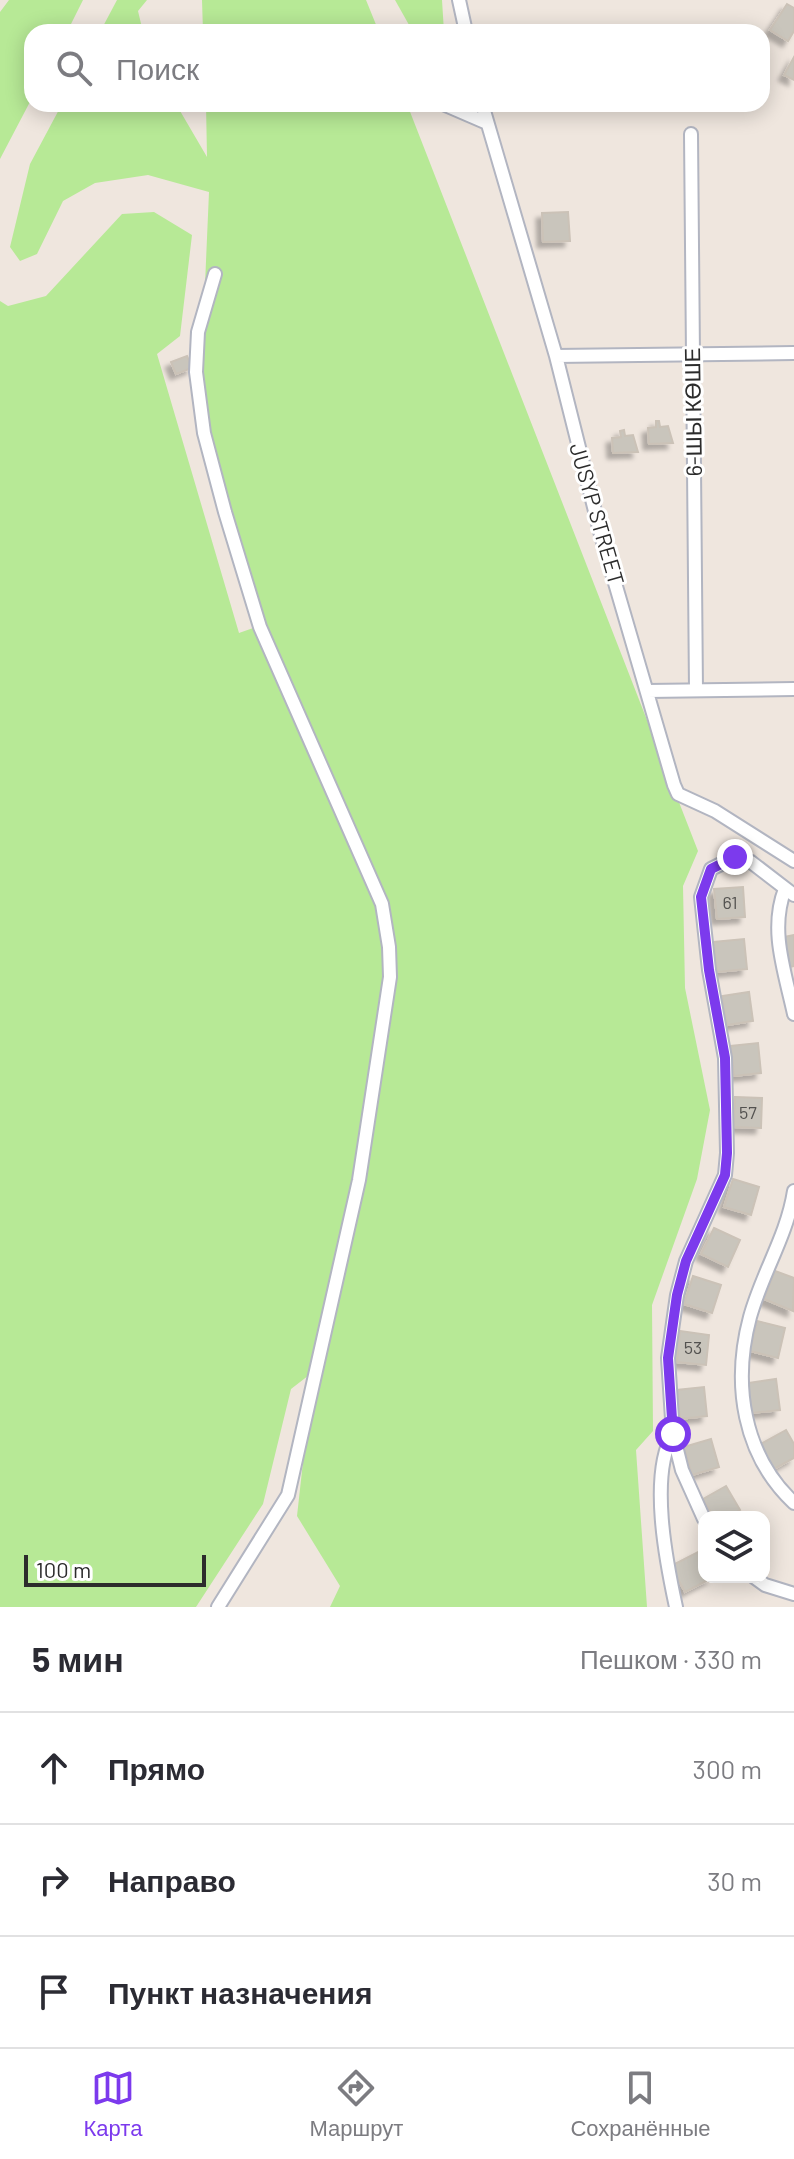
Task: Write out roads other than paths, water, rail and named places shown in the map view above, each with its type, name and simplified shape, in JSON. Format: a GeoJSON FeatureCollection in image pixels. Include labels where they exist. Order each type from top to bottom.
{"type":"FeatureCollection","features":[{"type":"Feature","properties":{"kind":"street"},"geometry":{"type":"LineString","coordinates":[[459,0],[464,24]]}},
{"type":"Feature","properties":{"kind":"street"},"geometry":{"type":"LineString","coordinates":[[462,112],[487,123]]}},
{"type":"Feature","properties":{"kind":"street","name":"JUSYP STREET"},"geometry":{"type":"LineString","coordinates":[[484,112],[556,356],[601,535],[678,794],[715,811],[794,861]]}},
{"type":"Feature","properties":{"kind":"street","name":"6-ШЫ КӨШЕ"},"geometry":{"type":"LineString","coordinates":[[691,134],[696,690]]}},
{"type":"Feature","properties":{"kind":"street"},"geometry":{"type":"LineString","coordinates":[[215,274],[198,332],[196,372],[204,433],[260,627],[382,904],[390,977],[359,1180],[288,1495],[218,1607]]}},
{"type":"Feature","properties":{"kind":"street"},"geometry":{"type":"LineString","coordinates":[[556,356],[794,353]]}},
{"type":"Feature","properties":{"kind":"street"},"geometry":{"type":"LineString","coordinates":[[647,691],[794,689]]}},
{"type":"Feature","properties":{"kind":"street"},"geometry":{"type":"LineString","coordinates":[[700,1511],[682,1470],[673,1434],[668,1358],[677,1295],[686,1261],[725,1175],[725,1058],[713,995],[701,897],[711,869],[735,857],[751,862],[790,892],[777,911],[778,939],[794,1014]]}},
{"type":"Feature","properties":{"kind":"street"},"geometry":{"type":"LineString","coordinates":[[794,1191],[789,1221],[750,1316],[741,1397],[754,1450],[776,1486],[794,1503]]}},
{"type":"Feature","properties":{"kind":"street"},"geometry":{"type":"LineString","coordinates":[[673,1434],[664,1449],[662,1510],[666,1561],[676,1607]]}},
{"type":"Feature","properties":{"kind":"street"},"geometry":{"type":"LineString","coordinates":[[762,1583],[794,1594]]}}]}
